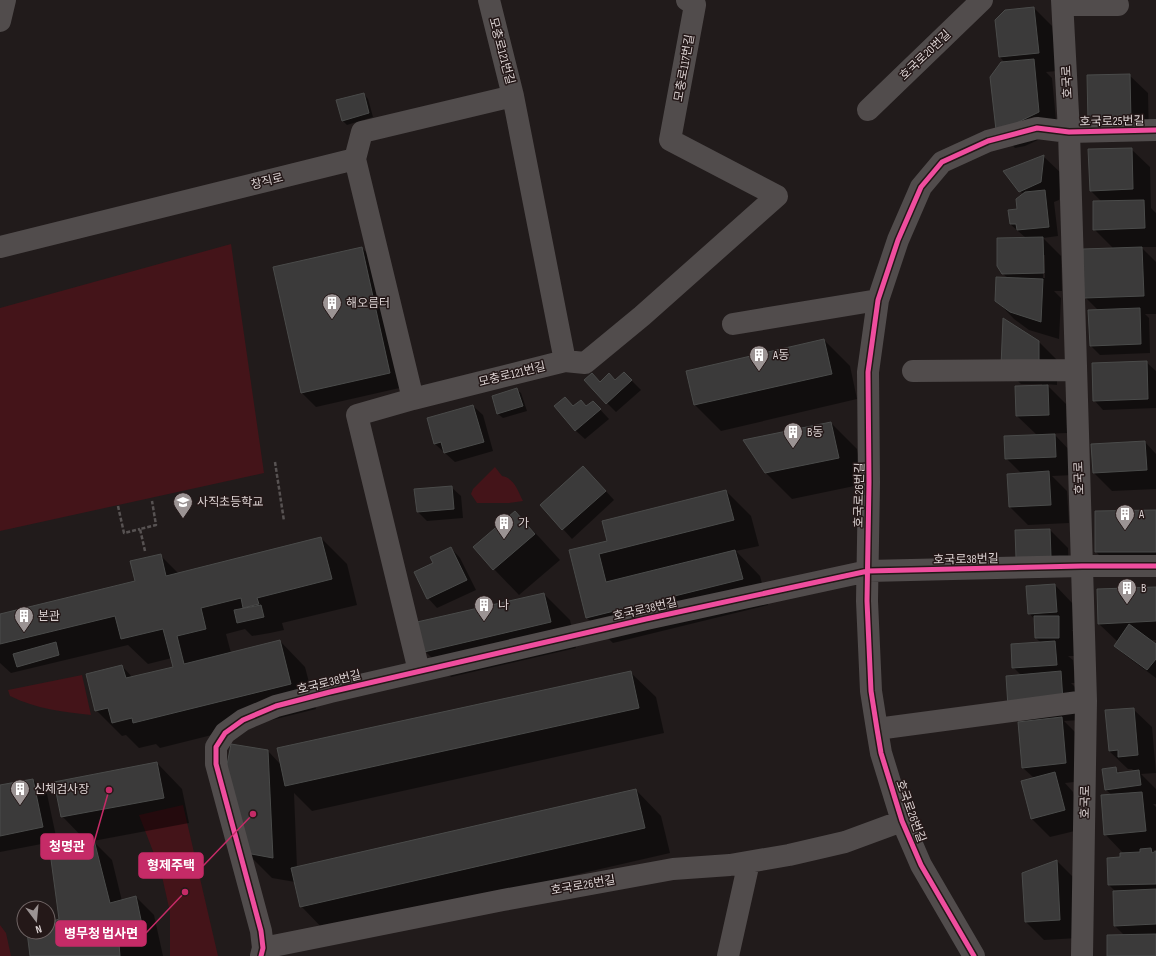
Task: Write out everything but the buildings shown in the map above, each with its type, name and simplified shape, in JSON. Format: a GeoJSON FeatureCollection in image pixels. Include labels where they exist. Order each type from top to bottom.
{"type":"FeatureCollection","features":[{"type":"Feature","properties":{"kind":"street","name":"모충로121번길"},"geometry":{"type":"LineString","coordinates":[[419,671],[357,415],[413,399],[566,361],[513,96],[488,0]]}},
{"type":"Feature","properties":{"kind":"street","name":"모충로117번길"},"geometry":{"type":"LineString","coordinates":[[566,361],[585,362],[642,316],[777,196],[670,140],[695,5],[687,0]]}},
{"type":"Feature","properties":{"kind":"street","name":"호국로20번길"},"geometry":{"type":"LineString","coordinates":[[868,110],[982,0]]}},
{"type":"Feature","properties":{"kind":"street"},"geometry":{"type":"LineString","coordinates":[[1063,3],[1118,5]]}},
{"type":"Feature","properties":{"kind":"street","name":"호국로"},"geometry":{"type":"LineString","coordinates":[[1063,3],[1069,132],[1086,701],[1082,956]]}},
{"type":"Feature","properties":{"kind":"street"},"geometry":{"type":"LineString","coordinates":[[413,399],[355,159],[362,132],[513,96]]}},
{"type":"Feature","properties":{"kind":"street","name":"호국로26번길"},"geometry":{"type":"LineString","coordinates":[[974,956],[921,865],[902,821],[881,753],[871,691],[867,601],[869,482],[868,372],[878,300],[898,240],[921,187],[942,162],[988,141],[1037,128],[1069,132]]}},
{"type":"Feature","properties":{"kind":"street","name":"호국로25번길"},"geometry":{"type":"LineString","coordinates":[[1069,132],[1156,130]]}},
{"type":"Feature","properties":{"kind":"street","name":"창직로"},"geometry":{"type":"LineString","coordinates":[[0,247],[355,159]]}},
{"type":"Feature","properties":{"kind":"street"},"geometry":{"type":"LineString","coordinates":[[733,324],[878,300]]}},
{"type":"Feature","properties":{"kind":"street"},"geometry":{"type":"LineString","coordinates":[[913,371],[1076,370]]}},
{"type":"Feature","properties":{"kind":"street","name":"호국로38번길"},"geometry":{"type":"LineString","coordinates":[[262,952],[261,931],[216,764],[216,747],[225,733],[243,720],[276,706],[330,692],[646,619],[868,571],[1082,566],[1156,566]]}},
{"type":"Feature","properties":{"kind":"street"},"geometry":{"type":"LineString","coordinates":[[877,729],[1086,701]]}},
{"type":"Feature","properties":{"kind":"street","name":"호국로26번길"},"geometry":{"type":"LineString","coordinates":[[262,952],[503,900],[673,869],[730,865],[789,855],[845,842],[902,821]]}},
{"type":"Feature","properties":{"kind":"street"},"geometry":{"type":"LineString","coordinates":[[728,956],[750,862]]}},
{"type":"Feature","properties":{"kind":"path"},"geometry":{"type":"LineString","coordinates":[[275,462],[284,521]]}},
{"type":"Feature","properties":{"kind":"path"},"geometry":{"type":"LineString","coordinates":[[118,506],[124,532],[156,525],[152,500]]}},
{"type":"Feature","properties":{"kind":"path"},"geometry":{"type":"LineString","coordinates":[[140,529],[145,551]]}},
{"type":"Feature","properties":{"kind":"shaded area"},"geometry":{"type":"Polygon","coordinates":[[[231,244],[264,473],[0,531],[0,308],[231,244]]]}},
{"type":"Feature","properties":{"kind":"shaded area"},"geometry":{"type":"Polygon","coordinates":[[[495,467],[502,476],[513,482],[523,501],[509,503],[477,503],[471,494],[473,489],[495,467]]]}},
{"type":"Feature","properties":{"kind":"shaded area"},"geometry":{"type":"Polygon","coordinates":[[[82,675],[91,715],[60,711],[30,704],[10,696],[8,690],[82,675]]]}},
{"type":"Feature","properties":{"kind":"shaded area"},"geometry":{"type":"Polygon","coordinates":[[[183,805],[218,956],[170,956],[170,912],[161,872],[139,815],[183,805]]]}},
{"type":"Feature","properties":{"kind":"shaded area"},"geometry":{"type":"Polygon","coordinates":[[[0,925],[6,933],[11,956],[0,956],[0,925]]]}},
{"type":"Feature","properties":{"kind":"cycle path"},"geometry":{"type":"LineString","coordinates":[[974,956],[921,865],[902,821],[881,753],[871,691],[867,601],[869,482],[868,372],[878,300],[898,240],[921,187],[942,162],[988,141],[1037,128],[1069,132],[1156,130]]}},
{"type":"Feature","properties":{"kind":"cycle path"},"geometry":{"type":"LineString","coordinates":[[261,956],[263,948],[261,931],[216,764],[216,747],[225,733],[243,720],[276,706],[330,692],[646,619],[868,571],[1082,566],[1156,566]]}},
{"type":"Feature","properties":{"kind":"place","name":"해오름터"},"geometry":{"type":"Point","coordinates":[332,320]}},
{"type":"Feature","properties":{"kind":"place","name":"A동"},"geometry":{"type":"Point","coordinates":[759,372]}},
{"type":"Feature","properties":{"kind":"place","name":"B동"},"geometry":{"type":"Point","coordinates":[793,449]}},
{"type":"Feature","properties":{"kind":"place","name":"사직초등학교"},"geometry":{"type":"Point","coordinates":[183,519]}},
{"type":"Feature","properties":{"kind":"place","name":"A"},"geometry":{"type":"Point","coordinates":[1125,531]}},
{"type":"Feature","properties":{"kind":"place","name":"가"},"geometry":{"type":"Point","coordinates":[504,540]}},
{"type":"Feature","properties":{"kind":"place","name":"B"},"geometry":{"type":"Point","coordinates":[1127,605]}},
{"type":"Feature","properties":{"kind":"place","name":"나"},"geometry":{"type":"Point","coordinates":[484,622]}},
{"type":"Feature","properties":{"kind":"place","name":"본관"},"geometry":{"type":"Point","coordinates":[24,633]}},
{"type":"Feature","properties":{"kind":"place","name":"청명관"},"geometry":{"type":"Point","coordinates":[109,790]}},
{"type":"Feature","properties":{"kind":"place","name":"신체검사장"},"geometry":{"type":"Point","coordinates":[20,806]}},
{"type":"Feature","properties":{"kind":"place","name":"형제주택"},"geometry":{"type":"Point","coordinates":[253,814]}},
{"type":"Feature","properties":{"kind":"place","name":"병무청 법사면"},"geometry":{"type":"Point","coordinates":[185,892]}}]}
